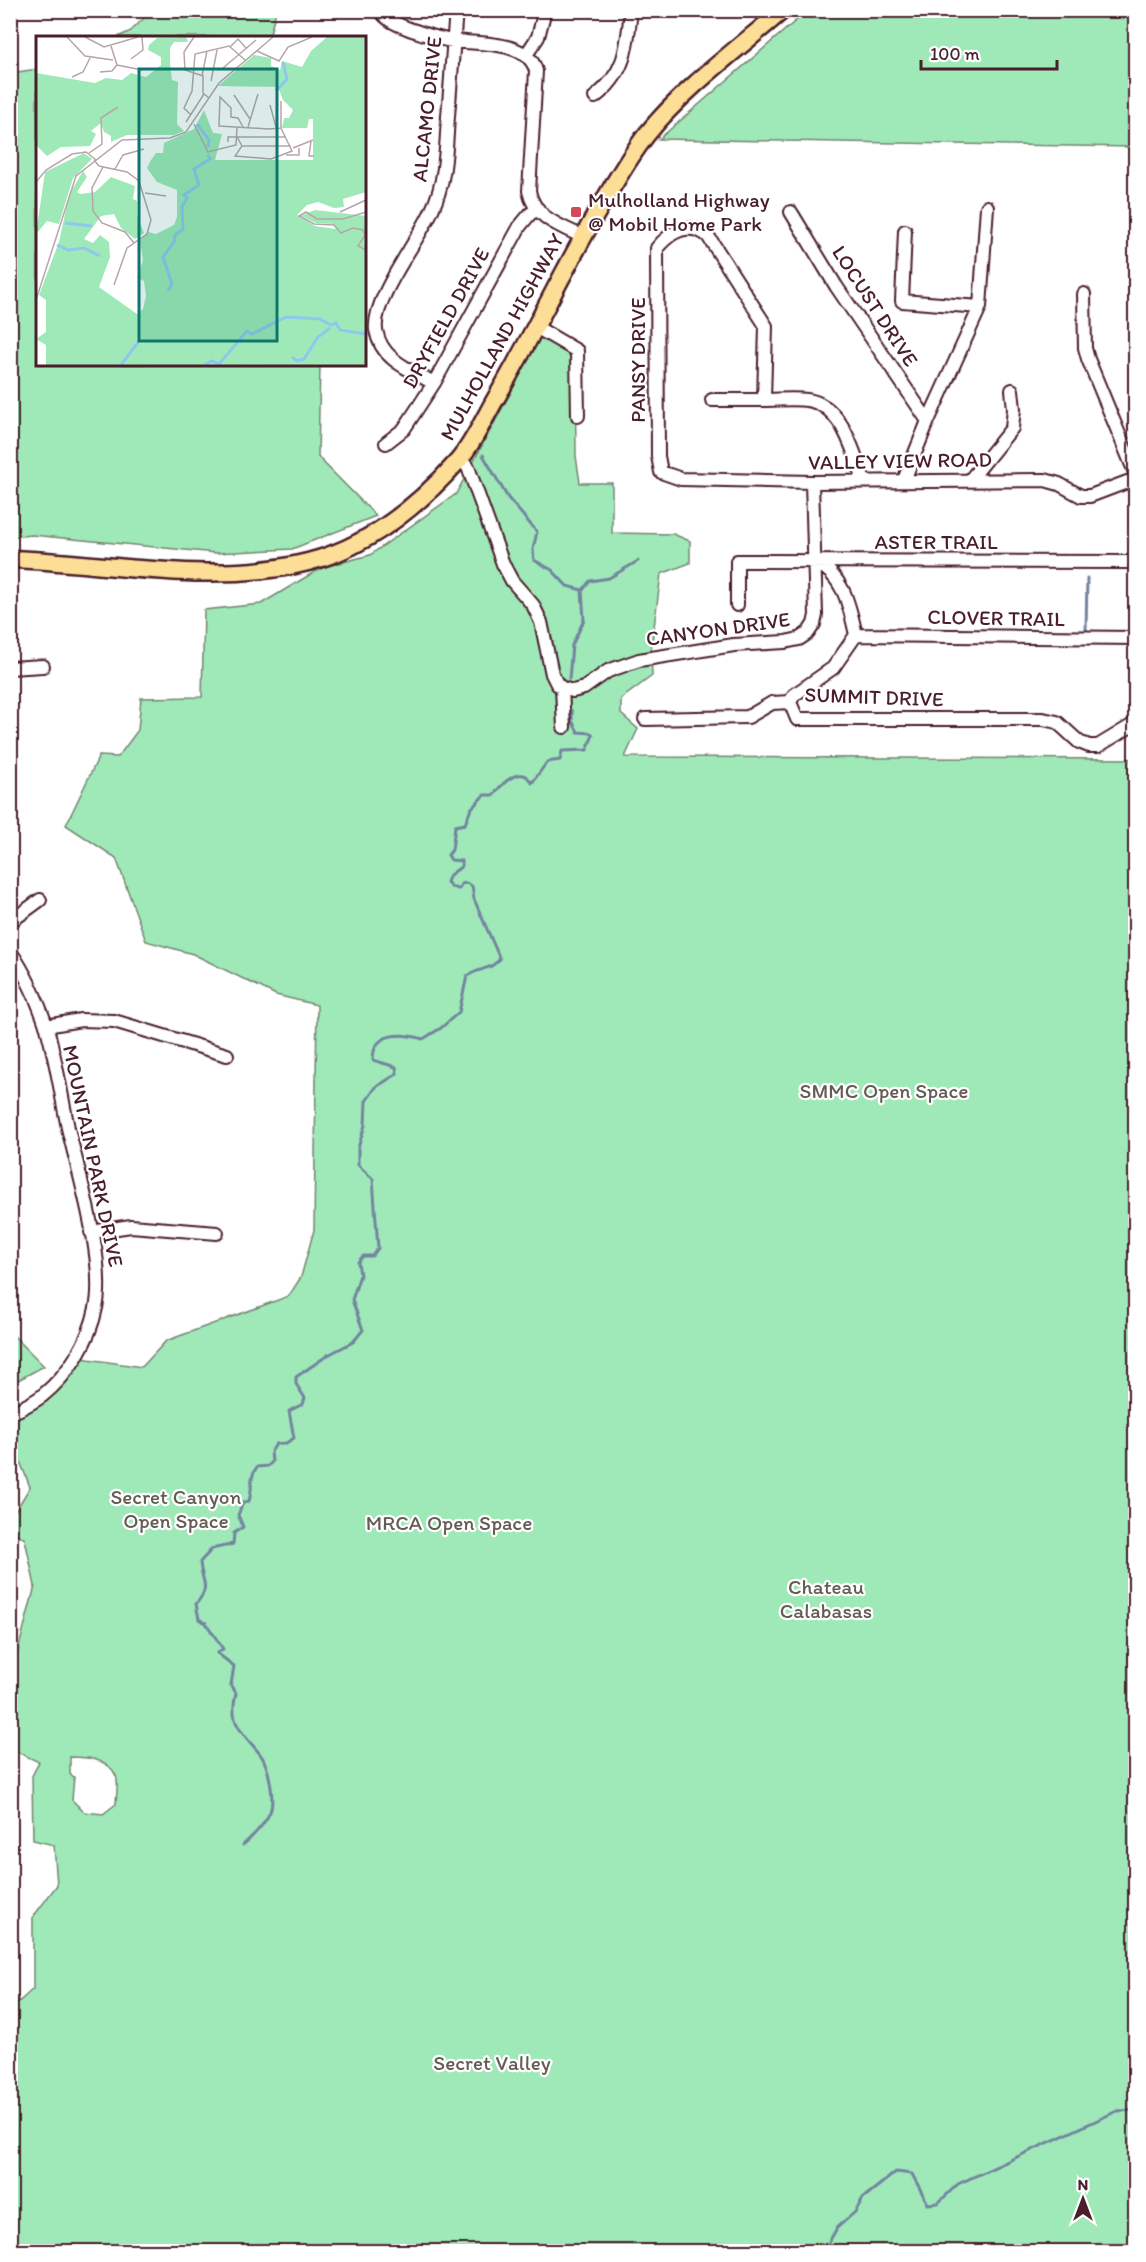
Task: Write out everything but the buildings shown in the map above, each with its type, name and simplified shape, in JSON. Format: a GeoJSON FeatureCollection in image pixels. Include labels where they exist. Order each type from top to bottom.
{"type":"FeatureCollection","features":[{"type":"Feature","properties":{"kind":"main road","name":"MULHOLLAND HIGHWAY"},"geometry":{"type":"LineString","coordinates":[[10,559],[217,573],[261,571],[308,562],[353,546],[392,522],[460,459],[536,327],[583,237],[616,181],[652,128],[678,102],[783,10]]}},
{"type":"Feature","properties":{"kind":"street"},"geometry":{"type":"LineString","coordinates":[[380,10],[388,20],[395,24],[437,38],[508,47],[533,61],[536,71],[529,191],[531,202],[546,219],[583,237]]}},
{"type":"Feature","properties":{"kind":"street","name":"ALCAMO DRIVE"},"geometry":{"type":"LineString","coordinates":[[434,383],[388,356],[379,340],[376,327],[377,313],[383,297],[432,212],[442,182],[456,10]]}},
{"type":"Feature","properties":{"kind":"street"},"geometry":{"type":"LineString","coordinates":[[526,56],[538,37],[545,10]]}},
{"type":"Feature","properties":{"kind":"street"},"geometry":{"type":"LineString","coordinates":[[595,97],[614,79],[621,66],[627,41],[630,10]]}},
{"type":"Feature","properties":{"kind":"street"},"geometry":{"type":"LineString","coordinates":[[904,480],[980,307],[987,207]]}},
{"type":"Feature","properties":{"kind":"street","name":"DRYFIELD DRIVE"},"geometry":{"type":"LineString","coordinates":[[386,443],[404,429],[434,383],[520,226],[530,214],[538,209]]}},
{"type":"Feature","properties":{"kind":"street","name":"LOCUST DRIVE"},"geometry":{"type":"LineString","coordinates":[[791,212],[836,286],[928,421]]}},
{"type":"Feature","properties":{"kind":"street","name":"PANSY DRIVE"},"geometry":{"type":"LineString","coordinates":[[661,472],[658,456],[657,248],[672,232],[687,228],[703,232],[713,243],[766,326],[764,400]]}},
{"type":"Feature","properties":{"kind":"street"},"geometry":{"type":"LineString","coordinates":[[906,231],[902,301],[980,307]]}},
{"type":"Feature","properties":{"kind":"street"},"geometry":{"type":"LineString","coordinates":[[1084,294],[1085,348],[1088,359],[1136,475]]}},
{"type":"Feature","properties":{"kind":"street"},"geometry":{"type":"LineString","coordinates":[[536,327],[577,351],[578,416]]}},
{"type":"Feature","properties":{"kind":"street"},"geometry":{"type":"LineString","coordinates":[[970,480],[1012,428],[1014,409],[1012,390]]}},
{"type":"Feature","properties":{"kind":"street"},"geometry":{"type":"LineString","coordinates":[[712,400],[807,400],[825,407],[839,421],[864,480]]}},
{"type":"Feature","properties":{"kind":"street"},"geometry":{"type":"LineString","coordinates":[[460,459],[468,467],[507,573],[533,605],[542,622],[552,674],[562,688],[564,727]]}},
{"type":"Feature","properties":{"kind":"street","name":"VALLEY VIEW ROAD"},"geometry":{"type":"LineString","coordinates":[[661,472],[681,479],[812,482],[1045,480],[1081,496],[1090,496],[1136,481]]}},
{"type":"Feature","properties":{"kind":"street","name":"CANYON DRIVE"},"geometry":{"type":"LineString","coordinates":[[562,688],[573,691],[584,688],[608,671],[639,660],[734,645],[785,642],[799,639],[808,633],[814,624],[816,615],[812,482]]}},
{"type":"Feature","properties":{"kind":"street","name":"ASTER TRAIL"},"geometry":{"type":"LineString","coordinates":[[737,605],[737,561],[1136,562]]}},
{"type":"Feature","properties":{"kind":"street"},"geometry":{"type":"LineString","coordinates":[[814,561],[833,573],[850,607],[856,635]]}},
{"type":"Feature","properties":{"kind":"street","name":"CLOVER TRAIL"},"geometry":{"type":"LineString","coordinates":[[856,635],[1136,638]]}},
{"type":"Feature","properties":{"kind":"street","name":"SUMMIT DRIVE"},"geometry":{"type":"LineString","coordinates":[[856,635],[834,668],[794,695],[790,702],[796,718],[1043,719],[1057,722],[1079,742],[1089,746],[1098,746],[1136,723]]}},
{"type":"Feature","properties":{"kind":"street"},"geometry":{"type":"LineString","coordinates":[[10,668],[43,666]]}},
{"type":"Feature","properties":{"kind":"street"},"geometry":{"type":"LineString","coordinates":[[645,719],[748,717],[772,703],[790,702]]}},
{"type":"Feature","properties":{"kind":"street"},"geometry":{"type":"LineString","coordinates":[[10,922],[40,900]]}},
{"type":"Feature","properties":{"kind":"street","name":"MOUNTAIN PARK DRIVE"},"geometry":{"type":"LineString","coordinates":[[10,951],[31,987],[46,1026],[91,1232],[98,1282],[97,1307],[78,1355],[64,1374],[41,1396],[10,1414]]}},
{"type":"Feature","properties":{"kind":"street"},"geometry":{"type":"LineString","coordinates":[[46,1026],[81,1020],[114,1021],[138,1026],[227,1055]]}},
{"type":"Feature","properties":{"kind":"street"},"geometry":{"type":"LineString","coordinates":[[91,1232],[131,1226],[217,1233]]}},
{"type":"Feature","properties":{"kind":"green space"},"geometry":{"type":"Polygon","coordinates":[[[151,10],[276,11],[269,36],[120,36],[131,31],[151,10]]]}},
{"type":"Feature","properties":{"kind":"green space"},"geometry":{"type":"Polygon","coordinates":[[[807,11],[1135,11],[1135,147],[659,139],[807,11]]]}},
{"type":"Feature","properties":{"kind":"green space"},"geometry":{"type":"Polygon","coordinates":[[[36,69],[36,366],[320,366],[318,457],[376,516],[292,549],[216,553],[32,535],[11,537],[11,73],[36,69]]]}},
{"type":"Feature","properties":{"kind":"green space"},"geometry":{"type":"Polygon","coordinates":[[[541,336],[568,349],[575,360],[576,456],[580,483],[612,483],[612,533],[673,534],[690,541],[690,563],[661,574],[651,650],[652,676],[621,699],[621,714],[638,729],[625,757],[1135,759],[1135,2251],[11,2251],[11,2009],[33,1989],[33,1917],[57,1885],[54,1845],[33,1840],[32,1776],[39,1762],[11,1749],[10,1682],[14,1676],[12,1673],[35,1586],[25,1539],[11,1530],[11,1518],[30,1487],[11,1438],[11,1423],[16,1420],[12,1412],[28,1403],[81,1358],[142,1367],[166,1341],[289,1296],[301,1277],[314,1230],[317,1005],[276,995],[193,954],[146,941],[116,858],[66,825],[99,756],[118,757],[138,730],[141,698],[202,697],[204,610],[261,604],[321,568],[370,555],[456,494],[541,336]],[[70,1757],[70,1774],[74,1777],[72,1800],[84,1812],[103,1814],[116,1804],[117,1779],[113,1770],[96,1760],[70,1757]]]}},
{"type":"Feature","properties":{"kind":"green space"},"geometry":{"type":"Polygon","coordinates":[[[11,1333],[44,1366],[10,1384],[11,1333]]]}},
{"type":"Feature","properties":{"kind":"waterway"},"geometry":{"type":"LineString","coordinates":[[483,455],[508,498],[537,532],[533,549],[534,560],[552,570],[567,586],[582,590],[584,620],[572,645],[569,679]]}},
{"type":"Feature","properties":{"kind":"waterway"},"geometry":{"type":"LineString","coordinates":[[583,590],[590,581],[609,578],[638,561]]}},
{"type":"Feature","properties":{"kind":"waterway"},"geometry":{"type":"LineString","coordinates":[[1086,631],[1087,578]]}},
{"type":"Feature","properties":{"kind":"waterway"},"geometry":{"type":"LineString","coordinates":[[243,1845],[268,1817],[272,1799],[270,1782],[263,1759],[242,1733],[235,1720],[236,1693],[231,1685],[234,1666],[217,1653],[223,1649],[206,1623],[199,1619],[196,1604],[205,1588],[200,1562],[212,1549],[233,1544],[234,1533],[243,1527],[238,1515],[243,1503],[249,1501],[252,1479],[257,1467],[268,1466],[272,1462],[271,1452],[276,1444],[286,1443],[294,1438],[289,1411],[303,1404],[305,1398],[296,1384],[296,1377],[328,1355],[353,1342],[363,1330],[352,1300],[360,1275],[358,1262],[363,1256],[372,1256],[378,1248],[373,1179],[358,1165],[358,1148],[365,1125],[366,1101],[376,1087],[397,1074],[396,1067],[373,1060],[374,1051],[383,1039],[390,1036],[423,1039],[441,1028],[459,1012],[467,976],[500,959],[474,899],[472,886],[466,883],[461,884],[459,889],[451,887],[447,882],[450,875],[462,866],[462,861],[451,860],[448,855],[452,850],[455,826],[465,824],[471,809],[484,795],[494,795],[512,777],[526,776],[532,783],[547,762],[560,760],[562,751],[587,750],[593,735],[578,732],[572,721],[572,711]]}},
{"type":"Feature","properties":{"kind":"waterway"},"geometry":{"type":"LineString","coordinates":[[825,2252],[837,2228],[855,2212],[863,2198],[896,2172],[912,2174],[928,2204],[938,2203],[958,2184],[1117,2111],[1136,2110]]}},
{"type":"Feature","properties":{"kind":"place","name":"Mulholland Highway @ Mobil Home Park"},"geometry":{"type":"Point","coordinates":[576,212]}},
{"type":"Feature","properties":{"kind":"park label","name":"SMMC Open Space"},"geometry":{"type":"Point","coordinates":[884,1091]}},
{"type":"Feature","properties":{"kind":"park label","name":"Secret Canyon Open Space"},"geometry":{"type":"Point","coordinates":[176,1509]}},
{"type":"Feature","properties":{"kind":"park label","name":"MRCA Open Space"},"geometry":{"type":"Point","coordinates":[449,1523]}},
{"type":"Feature","properties":{"kind":"park label","name":"Chateau Calabasas"},"geometry":{"type":"Point","coordinates":[826,1599]}},
{"type":"Feature","properties":{"kind":"park label","name":"Secret Valley"},"geometry":{"type":"Point","coordinates":[492,2063]}}]}
